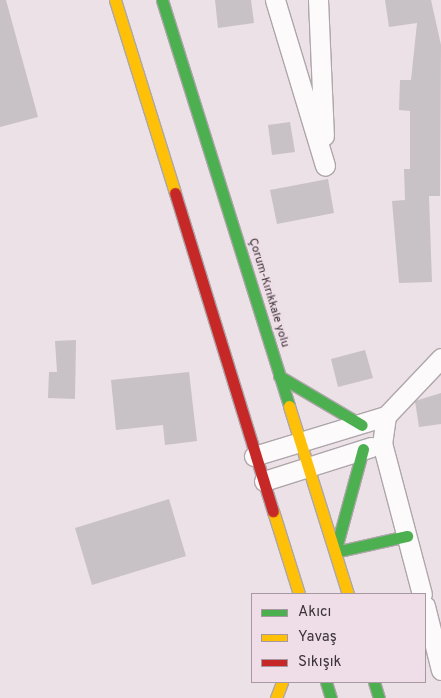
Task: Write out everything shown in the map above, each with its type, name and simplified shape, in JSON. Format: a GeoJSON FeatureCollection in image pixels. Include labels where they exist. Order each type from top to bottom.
{"type":"FeatureCollection","features":[{"type":"Feature","properties":{"kind":"highway"},"geometry":{"type":"LineString","coordinates":[[115,0],[254,456],[264,481],[299,593]]}},
{"type":"Feature","properties":{"kind":"highway","name":"Çorum-Kırıkkale yolu"},"geometry":{"type":"LineString","coordinates":[[162,0],[299,443],[348,593]]}},
{"type":"Feature","properties":{"kind":"highway"},"geometry":{"type":"LineString","coordinates":[[279,376],[362,424]]}},
{"type":"Feature","properties":{"kind":"highway"},"geometry":{"type":"LineString","coordinates":[[363,449],[335,552],[407,536]]}},
{"type":"Feature","properties":{"kind":"highway"},"geometry":{"type":"LineString","coordinates":[[276,698],[282,683]]}},
{"type":"Feature","properties":{"kind":"highway"},"geometry":{"type":"LineString","coordinates":[[326,683],[330,698]]}},
{"type":"Feature","properties":{"kind":"highway"},"geometry":{"type":"LineString","coordinates":[[374,683],[379,698]]}},
{"type":"Feature","properties":{"kind":"street"},"geometry":{"type":"LineString","coordinates":[[275,0],[325,166],[318,0]]}},
{"type":"Feature","properties":{"kind":"street"},"geometry":{"type":"LineString","coordinates":[[254,456],[386,416],[441,358]]}},
{"type":"Feature","properties":{"kind":"street"},"geometry":{"type":"LineString","coordinates":[[386,416],[382,444],[422,593]]}},
{"type":"Feature","properties":{"kind":"street"},"geometry":{"type":"LineString","coordinates":[[264,481],[306,465],[382,444]]}},
{"type":"Feature","properties":{"kind":"street"},"geometry":{"type":"LineString","coordinates":[[426,610],[441,670]]}},
{"type":"Feature","properties":{"kind":"building"},"geometry":{"type":"Polygon","coordinates":[[[0,0],[6,0],[38,117],[0,127],[0,0]]]}},
{"type":"Feature","properties":{"kind":"building"},"geometry":{"type":"Polygon","coordinates":[[[215,0],[251,0],[254,23],[218,28],[215,0]]]}},
{"type":"Feature","properties":{"kind":"building"},"geometry":{"type":"Polygon","coordinates":[[[385,0],[431,0],[441,45],[440,196],[429,196],[432,282],[399,283],[392,201],[405,200],[404,169],[410,169],[410,111],[399,110],[400,80],[411,80],[417,23],[389,27],[385,0]]]}},
{"type":"Feature","properties":{"kind":"building"},"geometry":{"type":"Polygon","coordinates":[[[290,122],[295,152],[272,155],[268,125],[290,122]]]}},
{"type":"Feature","properties":{"kind":"building"},"geometry":{"type":"Polygon","coordinates":[[[328,179],[334,213],[277,224],[270,190],[328,179]]]}},
{"type":"Feature","properties":{"kind":"building"},"geometry":{"type":"Polygon","coordinates":[[[76,340],[75,399],[48,398],[49,372],[57,372],[55,341],[76,340]]]}},
{"type":"Feature","properties":{"kind":"building"},"geometry":{"type":"Polygon","coordinates":[[[365,350],[373,378],[338,387],[331,359],[365,350]]]}},
{"type":"Feature","properties":{"kind":"building"},"geometry":{"type":"Polygon","coordinates":[[[189,372],[197,441],[165,445],[163,425],[116,430],[111,380],[189,372]]]}},
{"type":"Feature","properties":{"kind":"building"},"geometry":{"type":"Polygon","coordinates":[[[441,393],[441,424],[419,427],[415,401],[441,393]]]}},
{"type":"Feature","properties":{"kind":"building"},"geometry":{"type":"Polygon","coordinates":[[[169,499],[186,556],[92,585],[75,528],[169,499]]]}},
{"type":"Feature","properties":{"kind":"traffic: fast"},"geometry":{"type":"LineString","coordinates":[[162,0],[289,406]]}},
{"type":"Feature","properties":{"kind":"traffic: fast"},"geometry":{"type":"LineString","coordinates":[[279,376],[362,425]]}},
{"type":"Feature","properties":{"kind":"traffic: fast"},"geometry":{"type":"LineString","coordinates":[[363,449],[335,552],[407,536]]}},
{"type":"Feature","properties":{"kind":"traffic: fast"},"geometry":{"type":"LineString","coordinates":[[326,683],[331,698]]}},
{"type":"Feature","properties":{"kind":"traffic: fast"},"geometry":{"type":"LineString","coordinates":[[374,683],[379,698]]}},
{"type":"Feature","properties":{"kind":"traffic: slow"},"geometry":{"type":"LineString","coordinates":[[115,0],[175,193]]}},
{"type":"Feature","properties":{"kind":"traffic: slow"},"geometry":{"type":"LineString","coordinates":[[289,406],[348,593]]}},
{"type":"Feature","properties":{"kind":"traffic: slow"},"geometry":{"type":"LineString","coordinates":[[273,511],[299,593]]}},
{"type":"Feature","properties":{"kind":"traffic: slow"},"geometry":{"type":"LineString","coordinates":[[276,698],[282,683]]}},
{"type":"Feature","properties":{"kind":"traffic: jam"},"geometry":{"type":"LineString","coordinates":[[175,193],[273,511]]}}]}
